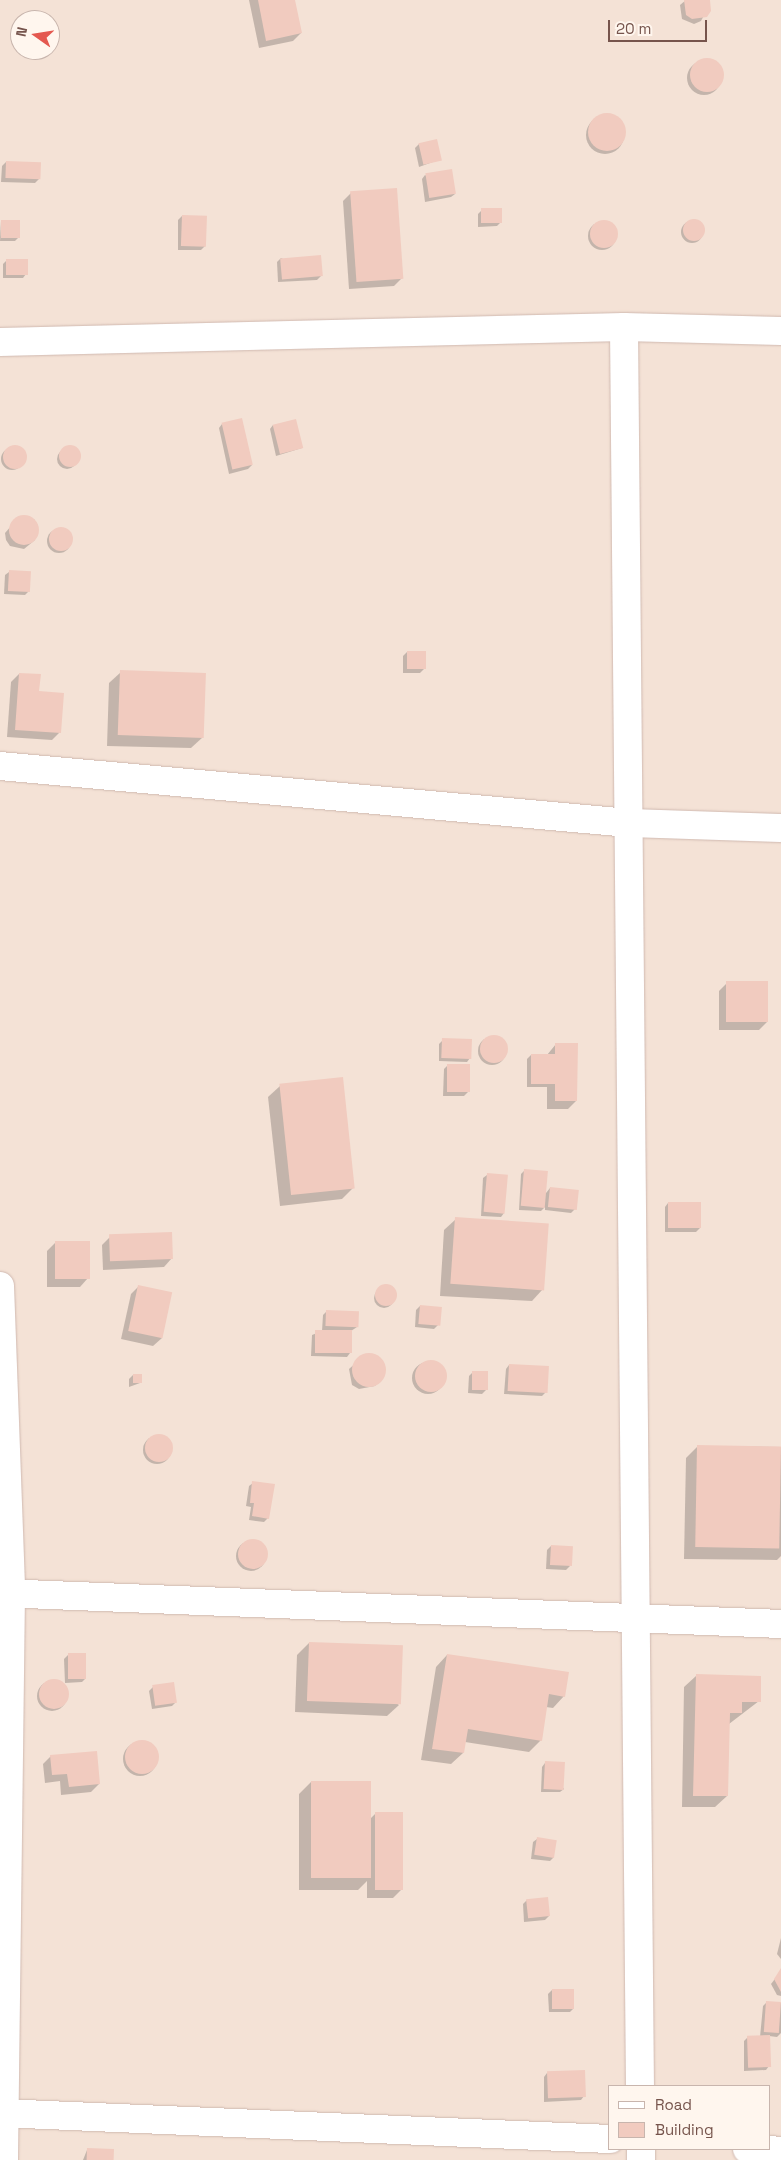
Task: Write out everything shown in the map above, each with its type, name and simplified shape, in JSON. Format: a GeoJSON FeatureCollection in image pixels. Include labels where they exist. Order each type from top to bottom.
{"type":"FeatureCollection","features":[{"type":"Feature","properties":{"kind":"street"},"geometry":{"type":"LineString","coordinates":[[624,327],[640,2085]]}},
{"type":"Feature","properties":{"kind":"street"},"geometry":{"type":"LineString","coordinates":[[0,342],[624,327],[781,331]]}},
{"type":"Feature","properties":{"kind":"street"},"geometry":{"type":"LineString","coordinates":[[0,766],[629,823],[781,828]]}},
{"type":"Feature","properties":{"kind":"street"},"geometry":{"type":"LineString","coordinates":[[0,1286],[6,1593],[1,2113],[4,2160]]}},
{"type":"Feature","properties":{"kind":"street"},"geometry":{"type":"LineString","coordinates":[[6,1593],[636,1620],[781,1624]]}},
{"type":"Feature","properties":{"kind":"street"},"geometry":{"type":"LineString","coordinates":[[1,2113],[608,2139]]}},
{"type":"Feature","properties":{"kind":"street"},"geometry":{"type":"LineString","coordinates":[[764,2150],[781,2151]]}},
{"type":"Feature","properties":{"kind":"shaded area"},"geometry":{"type":"Polygon","coordinates":[[[0,0],[781,0],[781,2160],[0,2160],[0,0]]]}},
{"type":"Feature","properties":{"kind":"building"},"geometry":{"type":"Polygon","coordinates":[[[258,0],[295,0],[302,33],[266,41],[258,0]]]}},
{"type":"Feature","properties":{"kind":"building"},"geometry":{"type":"Polygon","coordinates":[[[684,0],[710,0],[711,11],[707,17],[692,19],[686,15],[684,0]]]}},
{"type":"Feature","properties":{"kind":"building"},"geometry":{"type":"Polygon","coordinates":[[[707,58],[714,59],[719,63],[723,68],[723,82],[719,87],[714,91],[707,92],[700,91],[695,87],[691,82],[690,75],[691,68],[695,63],[700,59],[707,58]]]}},
{"type":"Feature","properties":{"kind":"building"},"geometry":{"type":"Polygon","coordinates":[[[607,113],[620,119],[626,132],[620,145],[607,151],[594,145],[588,132],[594,119],[607,113]]]}},
{"type":"Feature","properties":{"kind":"building"},"geometry":{"type":"Polygon","coordinates":[[[437,139],[442,160],[423,165],[418,143],[437,139]]]}},
{"type":"Feature","properties":{"kind":"building"},"geometry":{"type":"Polygon","coordinates":[[[6,161],[41,162],[40,179],[5,178],[6,161]]]}},
{"type":"Feature","properties":{"kind":"building"},"geometry":{"type":"Polygon","coordinates":[[[452,169],[456,194],[429,198],[425,173],[452,169]]]}},
{"type":"Feature","properties":{"kind":"building"},"geometry":{"type":"Polygon","coordinates":[[[397,188],[403,279],[356,282],[350,191],[397,188]]]}},
{"type":"Feature","properties":{"kind":"building"},"geometry":{"type":"Polygon","coordinates":[[[481,208],[502,208],[502,223],[481,223],[481,208]]]}},
{"type":"Feature","properties":{"kind":"building"},"geometry":{"type":"Polygon","coordinates":[[[182,215],[207,216],[206,247],[181,246],[182,215]]]}},
{"type":"Feature","properties":{"kind":"building"},"geometry":{"type":"Polygon","coordinates":[[[694,219],[702,222],[705,230],[702,238],[694,241],[686,238],[683,230],[686,222],[694,219]]]}},
{"type":"Feature","properties":{"kind":"building"},"geometry":{"type":"Polygon","coordinates":[[[1,220],[20,220],[20,238],[1,238],[1,220]]]}},
{"type":"Feature","properties":{"kind":"building"},"geometry":{"type":"Polygon","coordinates":[[[604,220],[614,224],[618,234],[614,244],[604,248],[594,244],[590,234],[594,224],[604,220]]]}},
{"type":"Feature","properties":{"kind":"building"},"geometry":{"type":"Polygon","coordinates":[[[321,255],[323,276],[282,279],[280,259],[321,255]]]}},
{"type":"Feature","properties":{"kind":"building"},"geometry":{"type":"Polygon","coordinates":[[[6,259],[28,259],[28,275],[6,275],[6,259]]]}},
{"type":"Feature","properties":{"kind":"building"},"geometry":{"type":"Polygon","coordinates":[[[242,418],[253,465],[232,469],[222,423],[242,418]]]}},
{"type":"Feature","properties":{"kind":"building"},"geometry":{"type":"Polygon","coordinates":[[[296,419],[303,448],[280,454],[273,425],[296,419]]]}},
{"type":"Feature","properties":{"kind":"building"},"geometry":{"type":"Polygon","coordinates":[[[15,445],[23,449],[27,457],[23,465],[15,469],[7,465],[3,457],[7,449],[15,445]]]}},
{"type":"Feature","properties":{"kind":"building"},"geometry":{"type":"Polygon","coordinates":[[[70,445],[80,452],[81,456],[74,466],[70,467],[60,460],[59,456],[66,446],[70,445]]]}},
{"type":"Feature","properties":{"kind":"building"},"geometry":{"type":"Polygon","coordinates":[[[24,515],[35,519],[39,530],[35,541],[24,545],[13,541],[9,530],[13,519],[24,515]]]}},
{"type":"Feature","properties":{"kind":"building"},"geometry":{"type":"Polygon","coordinates":[[[61,527],[66,528],[72,534],[72,544],[66,550],[61,551],[56,550],[50,544],[49,539],[50,534],[56,528],[61,527]]]}},
{"type":"Feature","properties":{"kind":"building"},"geometry":{"type":"Polygon","coordinates":[[[9,570],[31,571],[30,592],[8,591],[9,570]]]}},
{"type":"Feature","properties":{"kind":"building"},"geometry":{"type":"Polygon","coordinates":[[[407,651],[426,651],[426,669],[407,669],[407,651]]]}},
{"type":"Feature","properties":{"kind":"building"},"geometry":{"type":"Polygon","coordinates":[[[120,670],[206,673],[204,738],[118,735],[120,670]]]}},
{"type":"Feature","properties":{"kind":"building"},"geometry":{"type":"Polygon","coordinates":[[[19,673],[41,674],[39,691],[64,693],[61,733],[15,730],[19,673]]]}},
{"type":"Feature","properties":{"kind":"building"},"geometry":{"type":"Polygon","coordinates":[[[726,981],[768,981],[768,1022],[726,1022],[726,981]]]}},
{"type":"Feature","properties":{"kind":"building"},"geometry":{"type":"Polygon","coordinates":[[[494,1035],[504,1039],[508,1049],[504,1059],[494,1063],[484,1059],[480,1049],[484,1039],[494,1035]]]}},
{"type":"Feature","properties":{"kind":"building"},"geometry":{"type":"Polygon","coordinates":[[[442,1038],[472,1039],[471,1059],[441,1058],[442,1038]]]}},
{"type":"Feature","properties":{"kind":"building"},"geometry":{"type":"Polygon","coordinates":[[[555,1043],[578,1043],[577,1101],[555,1101],[555,1084],[531,1084],[531,1054],[555,1054],[555,1043]]]}},
{"type":"Feature","properties":{"kind":"building"},"geometry":{"type":"Polygon","coordinates":[[[447,1064],[470,1064],[470,1092],[447,1092],[447,1064]]]}},
{"type":"Feature","properties":{"kind":"building"},"geometry":{"type":"Polygon","coordinates":[[[343,1077],[355,1188],[291,1195],[279,1084],[343,1077]]]}},
{"type":"Feature","properties":{"kind":"building"},"geometry":{"type":"Polygon","coordinates":[[[524,1169],[548,1171],[545,1208],[521,1206],[524,1169]]]}},
{"type":"Feature","properties":{"kind":"building"},"geometry":{"type":"Polygon","coordinates":[[[487,1173],[508,1175],[505,1214],[484,1212],[487,1173]]]}},
{"type":"Feature","properties":{"kind":"building"},"geometry":{"type":"Polygon","coordinates":[[[550,1187],[579,1190],[577,1210],[548,1207],[550,1187]]]}},
{"type":"Feature","properties":{"kind":"building"},"geometry":{"type":"Polygon","coordinates":[[[668,1202],[701,1202],[701,1228],[668,1228],[668,1202]]]}},
{"type":"Feature","properties":{"kind":"building"},"geometry":{"type":"Polygon","coordinates":[[[455,1217],[549,1224],[544,1290],[450,1284],[455,1217]]]}},
{"type":"Feature","properties":{"kind":"building"},"geometry":{"type":"Polygon","coordinates":[[[172,1232],[173,1259],[110,1261],[109,1234],[172,1232]]]}},
{"type":"Feature","properties":{"kind":"building"},"geometry":{"type":"Polygon","coordinates":[[[55,1241],[90,1241],[90,1279],[55,1279],[55,1241]]]}},
{"type":"Feature","properties":{"kind":"building"},"geometry":{"type":"Polygon","coordinates":[[[386,1284],[396,1291],[397,1295],[390,1305],[386,1306],[376,1299],[375,1295],[382,1285],[386,1284]]]}},
{"type":"Feature","properties":{"kind":"building"},"geometry":{"type":"Polygon","coordinates":[[[138,1285],[172,1292],[162,1338],[128,1331],[138,1285]]]}},
{"type":"Feature","properties":{"kind":"building"},"geometry":{"type":"Polygon","coordinates":[[[420,1305],[442,1307],[440,1326],[418,1324],[420,1305]]]}},
{"type":"Feature","properties":{"kind":"building"},"geometry":{"type":"Polygon","coordinates":[[[326,1310],[359,1311],[358,1327],[325,1326],[326,1310]]]}},
{"type":"Feature","properties":{"kind":"building"},"geometry":{"type":"Polygon","coordinates":[[[315,1330],[352,1330],[352,1353],[315,1353],[315,1330]]]}},
{"type":"Feature","properties":{"kind":"building"},"geometry":{"type":"Polygon","coordinates":[[[369,1353],[381,1358],[386,1370],[381,1382],[369,1387],[357,1382],[352,1370],[357,1358],[369,1353]]]}},
{"type":"Feature","properties":{"kind":"building"},"geometry":{"type":"Polygon","coordinates":[[[431,1360],[443,1364],[447,1376],[443,1388],[431,1392],[419,1388],[415,1376],[419,1364],[431,1360]]]}},
{"type":"Feature","properties":{"kind":"building"},"geometry":{"type":"Polygon","coordinates":[[[509,1364],[549,1366],[548,1393],[508,1391],[509,1364]]]}},
{"type":"Feature","properties":{"kind":"building"},"geometry":{"type":"Polygon","coordinates":[[[472,1371],[488,1371],[488,1390],[472,1390],[472,1371]]]}},
{"type":"Feature","properties":{"kind":"building"},"geometry":{"type":"Polygon","coordinates":[[[133,1374],[142,1374],[142,1383],[133,1383],[133,1374]]]}},
{"type":"Feature","properties":{"kind":"building"},"geometry":{"type":"Polygon","coordinates":[[[159,1434],[169,1438],[173,1448],[169,1458],[159,1462],[149,1458],[145,1448],[149,1438],[159,1434]]]}},
{"type":"Feature","properties":{"kind":"building"},"geometry":{"type":"Polygon","coordinates":[[[697,1445],[781,1446],[779,1548],[695,1547],[697,1445]]]}},
{"type":"Feature","properties":{"kind":"building"},"geometry":{"type":"Polygon","coordinates":[[[252,1481],[275,1484],[269,1519],[252,1516],[254,1503],[250,1503],[252,1481]]]}},
{"type":"Feature","properties":{"kind":"building"},"geometry":{"type":"Polygon","coordinates":[[[253,1539],[264,1543],[268,1554],[264,1565],[253,1569],[242,1565],[238,1554],[242,1543],[253,1539]]]}},
{"type":"Feature","properties":{"kind":"building"},"geometry":{"type":"Polygon","coordinates":[[[551,1545],[573,1546],[572,1566],[550,1565],[551,1545]]]}},
{"type":"Feature","properties":{"kind":"building"},"geometry":{"type":"Polygon","coordinates":[[[309,1642],[403,1645],[401,1704],[307,1701],[309,1642]]]}},
{"type":"Feature","properties":{"kind":"building"},"geometry":{"type":"Polygon","coordinates":[[[68,1653],[86,1653],[86,1679],[68,1679],[68,1653]]]}},
{"type":"Feature","properties":{"kind":"building"},"geometry":{"type":"Polygon","coordinates":[[[447,1654],[569,1672],[565,1697],[549,1694],[542,1741],[468,1729],[464,1753],[432,1749],[447,1654]]]}},
{"type":"Feature","properties":{"kind":"building"},"geometry":{"type":"Polygon","coordinates":[[[696,1674],[761,1676],[761,1702],[742,1702],[742,1713],[730,1713],[728,1796],[693,1796],[696,1674]]]}},
{"type":"Feature","properties":{"kind":"building"},"geometry":{"type":"Polygon","coordinates":[[[54,1679],[60,1680],[68,1688],[68,1700],[60,1708],[54,1709],[48,1708],[40,1700],[39,1694],[40,1688],[48,1680],[54,1679]]]}},
{"type":"Feature","properties":{"kind":"building"},"geometry":{"type":"Polygon","coordinates":[[[174,1682],[177,1703],[155,1706],[152,1685],[174,1682]]]}},
{"type":"Feature","properties":{"kind":"building"},"geometry":{"type":"Polygon","coordinates":[[[142,1740],[149,1741],[154,1745],[158,1750],[158,1764],[154,1769],[149,1773],[142,1774],[135,1773],[130,1769],[126,1764],[125,1757],[126,1750],[130,1745],[135,1741],[142,1740]]]}},
{"type":"Feature","properties":{"kind":"building"},"geometry":{"type":"Polygon","coordinates":[[[97,1751],[100,1784],[69,1787],[67,1774],[52,1775],[50,1755],[97,1751]]]}},
{"type":"Feature","properties":{"kind":"building"},"geometry":{"type":"Polygon","coordinates":[[[545,1761],[565,1762],[564,1790],[544,1789],[545,1761]]]}},
{"type":"Feature","properties":{"kind":"building"},"geometry":{"type":"Polygon","coordinates":[[[311,1781],[371,1781],[371,1878],[311,1878],[311,1781]]]}},
{"type":"Feature","properties":{"kind":"building"},"geometry":{"type":"Polygon","coordinates":[[[375,1812],[403,1812],[403,1890],[375,1890],[375,1812]]]}},
{"type":"Feature","properties":{"kind":"building"},"geometry":{"type":"Polygon","coordinates":[[[537,1837],[557,1840],[554,1858],[534,1855],[537,1837]]]}},
{"type":"Feature","properties":{"kind":"building"},"geometry":{"type":"Polygon","coordinates":[[[548,1897],[550,1916],[528,1918],[526,1899],[548,1897]]]}},
{"type":"Feature","properties":{"kind":"building"},"geometry":{"type":"Polygon","coordinates":[[[781,1968],[781,1992],[774,1979],[781,1968]]]}},
{"type":"Feature","properties":{"kind":"building"},"geometry":{"type":"Polygon","coordinates":[[[552,1989],[574,1989],[574,2009],[552,2009],[552,1989]]]}},
{"type":"Feature","properties":{"kind":"building"},"geometry":{"type":"Polygon","coordinates":[[[766,2001],[781,2002],[779,2033],[764,2032],[766,2001]]]}},
{"type":"Feature","properties":{"kind":"building"},"geometry":{"type":"Polygon","coordinates":[[[770,2035],[771,2067],[748,2068],[747,2036],[770,2035]]]}},
{"type":"Feature","properties":{"kind":"building"},"geometry":{"type":"Polygon","coordinates":[[[585,2070],[586,2097],[548,2098],[547,2071],[585,2070]]]}},
{"type":"Feature","properties":{"kind":"building"},"geometry":{"type":"Polygon","coordinates":[[[87,2148],[114,2149],[114,2160],[87,2160],[87,2148]]]}}]}
